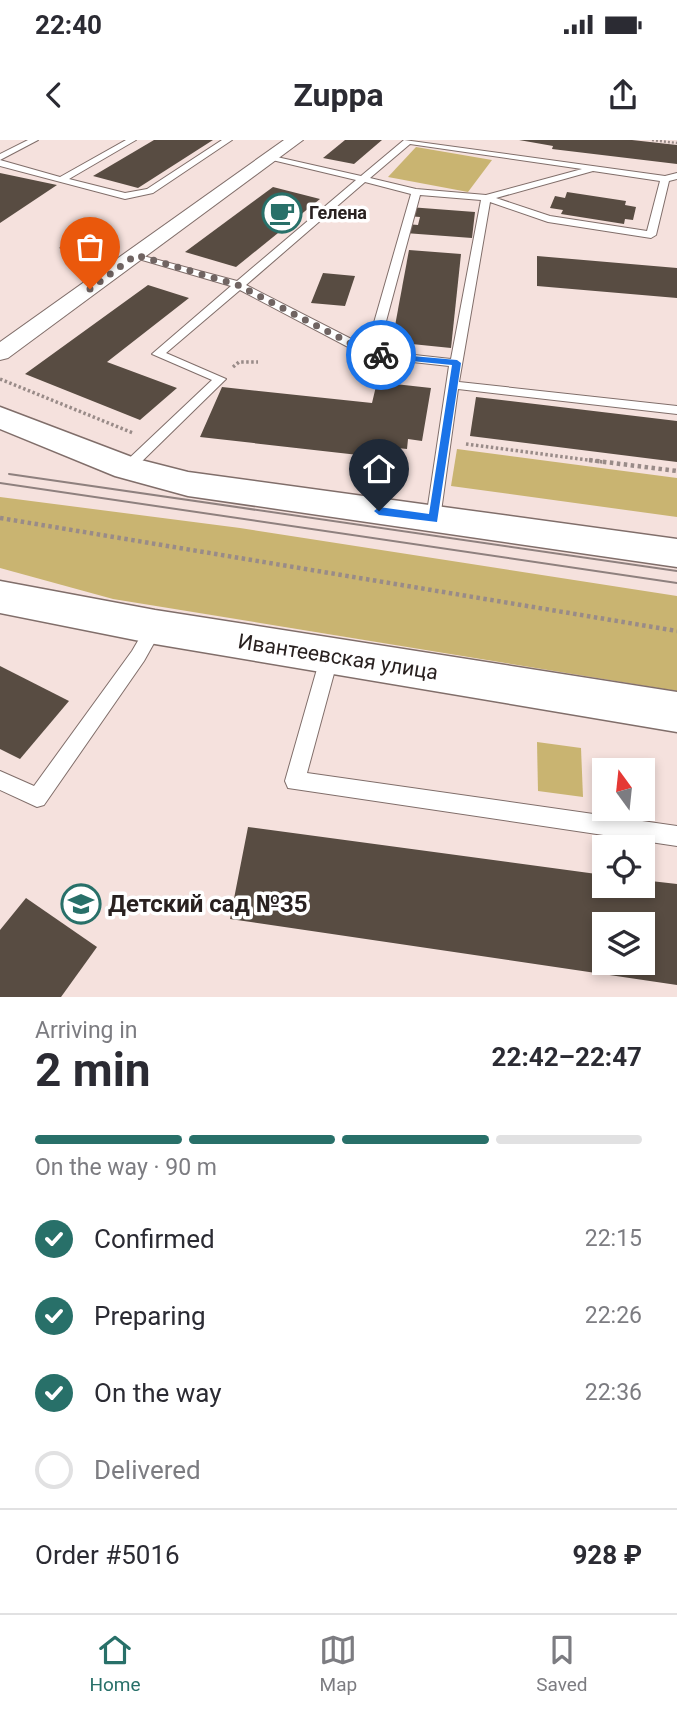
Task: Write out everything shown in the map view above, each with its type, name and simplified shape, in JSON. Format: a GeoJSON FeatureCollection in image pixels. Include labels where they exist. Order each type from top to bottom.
{"type":"FeatureCollection","features":[{"type":"Feature","properties":{"kind":"street"},"geometry":{"type":"LineString","coordinates":[[0,353],[295,140]]}},
{"type":"Feature","properties":{"kind":"street"},"geometry":{"type":"LineString","coordinates":[[0,417],[127,468],[188,484],[677,553]]}},
{"type":"Feature","properties":{"kind":"street","name":"Ивантеевская улица"},"geometry":{"type":"LineString","coordinates":[[0,597],[155,627],[677,712]]}},
{"type":"Feature","properties":{"kind":"lane"},"geometry":{"type":"LineString","coordinates":[[0,157],[34,140]]}},
{"type":"Feature","properties":{"kind":"lane"},"geometry":{"type":"LineString","coordinates":[[61,180],[132,140]]}},
{"type":"Feature","properties":{"kind":"lane"},"geometry":{"type":"LineString","coordinates":[[0,163],[125,196],[149,191],[228,140]]}},
{"type":"Feature","properties":{"kind":"lane"},"geometry":{"type":"LineString","coordinates":[[127,468],[220,379],[158,354],[408,141],[665,179],[677,176]]}},
{"type":"Feature","properties":{"kind":"lane"},"geometry":{"type":"LineString","coordinates":[[271,157],[416,192],[486,198],[548,219],[651,235],[665,179]]}},
{"type":"Feature","properties":{"kind":"lane"},"geometry":{"type":"LineString","coordinates":[[486,198],[595,169]]}},
{"type":"Feature","properties":{"kind":"lane"},"geometry":{"type":"LineString","coordinates":[[371,354],[416,192]]}},
{"type":"Feature","properties":{"kind":"lane"},"geometry":{"type":"LineString","coordinates":[[433,519],[452,385],[486,198]]}},
{"type":"Feature","properties":{"kind":"lane"},"geometry":{"type":"LineString","coordinates":[[136,255],[238,285],[371,354],[457,363]]}},
{"type":"Feature","properties":{"kind":"lane"},"geometry":{"type":"LineString","coordinates":[[452,385],[677,410]]}},
{"type":"Feature","properties":{"kind":"lane"},"geometry":{"type":"LineString","coordinates":[[0,780],[37,798],[138,656],[155,627]]}},
{"type":"Feature","properties":{"kind":"lane"},"geometry":{"type":"LineString","coordinates":[[330,655],[295,781],[677,836]]}},
{"type":"Feature","properties":{"kind":"path"},"geometry":{"type":"LineString","coordinates":[[652,140],[677,143]]}},
{"type":"Feature","properties":{"kind":"path"},"geometry":{"type":"LineString","coordinates":[[239,362],[258,362]]}},
{"type":"Feature","properties":{"kind":"path"},"geometry":{"type":"LineString","coordinates":[[0,379],[154,442]]}},
{"type":"Feature","properties":{"kind":"path"},"geometry":{"type":"LineString","coordinates":[[444,441],[677,471]]}},
{"type":"Feature","properties":{"kind":"path"},"geometry":{"type":"LineString","coordinates":[[0,518],[677,631]]}},
{"type":"Feature","properties":{"kind":"shaded area"},"geometry":{"type":"Polygon","coordinates":[[[416,147],[492,160],[468,192],[388,177],[416,147]]]}},
{"type":"Feature","properties":{"kind":"shaded area"},"geometry":{"type":"Polygon","coordinates":[[[457,449],[677,478],[677,517],[451,486],[457,449]]]}},
{"type":"Feature","properties":{"kind":"shaded area"},"geometry":{"type":"Polygon","coordinates":[[[0,497],[240,528],[677,596],[677,691],[113,599],[0,568],[0,497]]]}},
{"type":"Feature","properties":{"kind":"shaded area"},"geometry":{"type":"Polygon","coordinates":[[[537,742],[581,748],[583,797],[538,791],[537,742]]]}},
{"type":"Feature","properties":{"kind":"building"},"geometry":{"type":"Polygon","coordinates":[[[154,140],[213,140],[138,188],[93,176],[154,140]]]}},
{"type":"Feature","properties":{"kind":"building"},"geometry":{"type":"Polygon","coordinates":[[[345,140],[382,140],[354,164],[323,158],[345,140]]]}},
{"type":"Feature","properties":{"kind":"building"},"geometry":{"type":"Polygon","coordinates":[[[519,140],[632,140],[677,145],[677,164],[552,149],[553,146],[519,140]]]}},
{"type":"Feature","properties":{"kind":"building"},"geometry":{"type":"Polygon","coordinates":[[[0,173],[57,185],[0,223],[0,173]]]}},
{"type":"Feature","properties":{"kind":"building"},"geometry":{"type":"Polygon","coordinates":[[[273,187],[320,199],[236,267],[185,252],[273,187]]]}},
{"type":"Feature","properties":{"kind":"building"},"geometry":{"type":"Polygon","coordinates":[[[567,192],[626,201],[625,205],[636,207],[633,220],[625,219],[624,224],[561,214],[563,210],[550,208],[555,196],[565,198],[567,192]]]}},
{"type":"Feature","properties":{"kind":"building"},"geometry":{"type":"Polygon","coordinates":[[[409,207],[475,212],[472,238],[405,233],[407,224],[418,225],[420,217],[407,216],[409,207]]]}},
{"type":"Feature","properties":{"kind":"building"},"geometry":{"type":"Polygon","coordinates":[[[75,238],[88,242],[72,252],[59,248],[75,238]]]}},
{"type":"Feature","properties":{"kind":"building"},"geometry":{"type":"Polygon","coordinates":[[[409,250],[461,254],[451,348],[392,342],[409,250]]]}},
{"type":"Feature","properties":{"kind":"building"},"geometry":{"type":"Polygon","coordinates":[[[537,256],[677,268],[677,298],[537,286],[537,256]]]}},
{"type":"Feature","properties":{"kind":"building"},"geometry":{"type":"Polygon","coordinates":[[[323,273],[355,276],[345,306],[311,303],[323,273]]]}},
{"type":"Feature","properties":{"kind":"building"},"geometry":{"type":"Polygon","coordinates":[[[148,285],[189,298],[107,362],[177,388],[140,420],[25,374],[148,285]]]}},
{"type":"Feature","properties":{"kind":"building"},"geometry":{"type":"Polygon","coordinates":[[[377,382],[431,388],[422,441],[408,439],[407,449],[387,447],[385,458],[200,437],[222,387],[372,403],[377,382]]]}},
{"type":"Feature","properties":{"kind":"building"},"geometry":{"type":"Polygon","coordinates":[[[476,397],[677,421],[677,462],[470,436],[476,397]]]}},
{"type":"Feature","properties":{"kind":"building"},"geometry":{"type":"Polygon","coordinates":[[[0,666],[69,701],[20,759],[0,749],[0,666]]]}},
{"type":"Feature","properties":{"kind":"building"},"geometry":{"type":"Polygon","coordinates":[[[248,827],[592,873],[592,898],[655,898],[655,881],[677,884],[677,985],[609,975],[655,975],[655,912],[592,912],[592,972],[230,919],[248,827]]]}},
{"type":"Feature","properties":{"kind":"building"},"geometry":{"type":"Polygon","coordinates":[[[26,898],[97,947],[61,997],[0,997],[0,930],[26,898]]]}},
{"type":"Feature","properties":{"kind":"tram line"},"geometry":{"type":"LineString","coordinates":[[9,474],[677,571]]}},
{"type":"Feature","properties":{"kind":"tram line"},"geometry":{"type":"LineString","coordinates":[[0,483],[677,583]]}},
{"type":"Feature","properties":{"kind":"way so far"},"geometry":{"type":"LineString","coordinates":[[90,289],[136,255],[238,285],[371,354],[381,355]]}},
{"type":"Feature","properties":{"kind":"place","name":"Гелена"},"geometry":{"type":"Point","coordinates":[282,213]}},
{"type":"Feature","properties":{"kind":"place","name":"Детский сад №35"},"geometry":{"type":"Point","coordinates":[81,904]}},
{"type":"Feature","properties":{"kind":"route"},"geometry":{"type":"LineString","coordinates":[[379,511],[433,519],[457,363],[381,355]]}}]}
